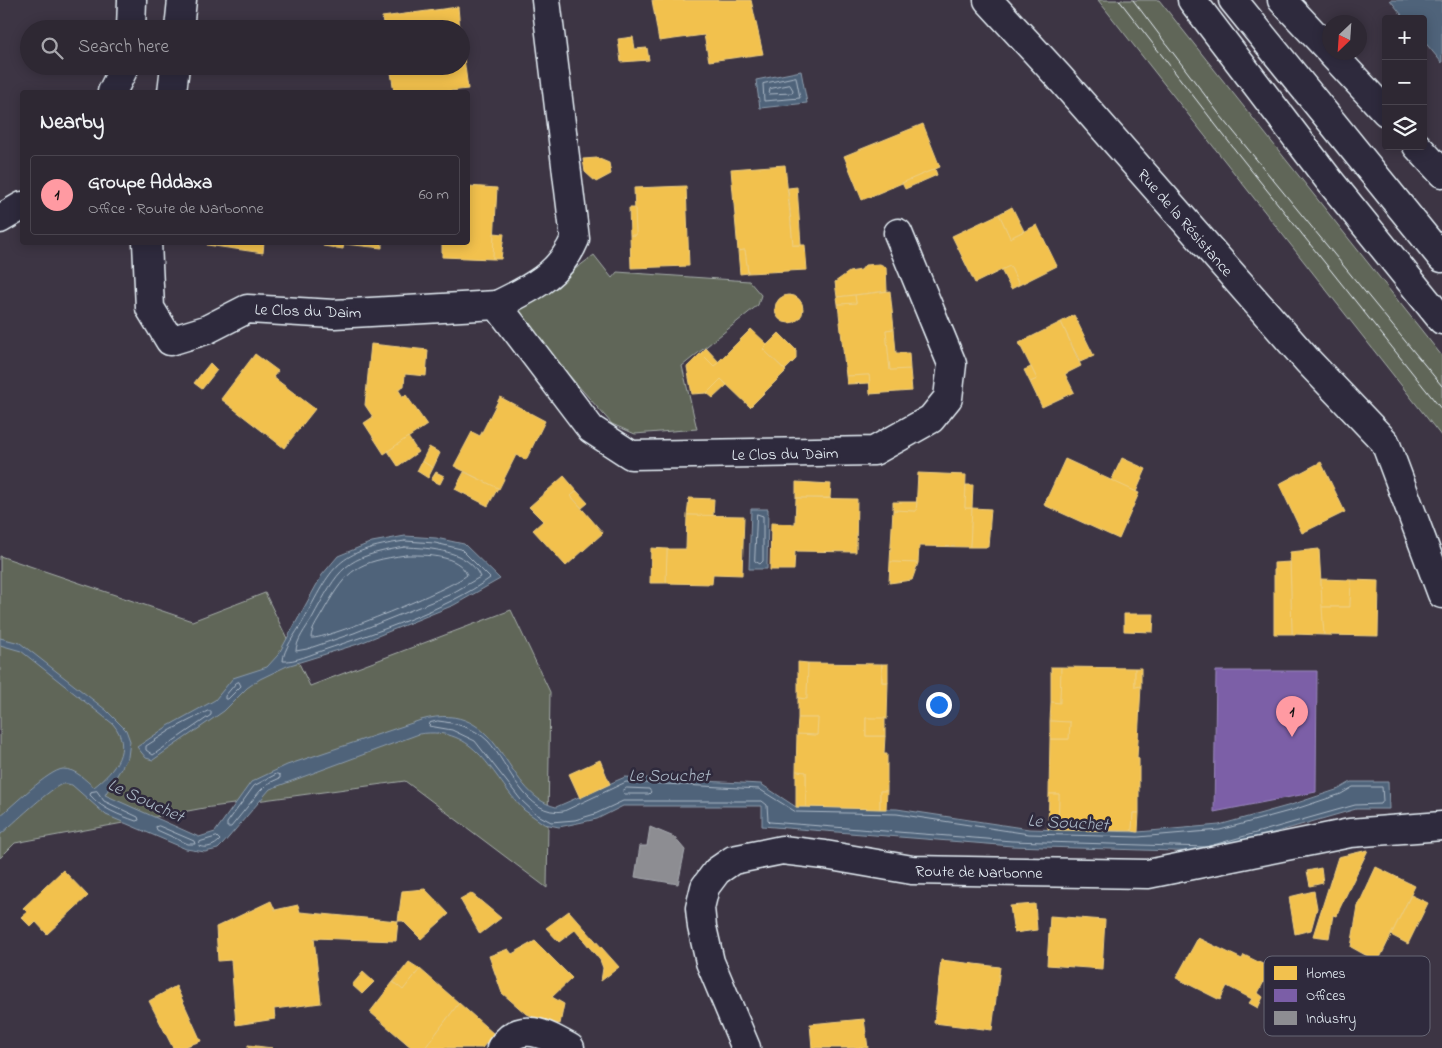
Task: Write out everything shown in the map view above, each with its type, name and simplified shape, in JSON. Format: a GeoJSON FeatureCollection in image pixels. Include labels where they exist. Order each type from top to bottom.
{"type":"FeatureCollection","features":[{"type":"Feature","properties":{"kind":"main road"},"geometry":{"type":"LineString","coordinates":[[132,0],[132,20]]}},
{"type":"Feature","properties":{"kind":"main road"},"geometry":{"type":"LineString","coordinates":[[180,20],[182,0]]}},
{"type":"Feature","properties":{"kind":"main road","name":"Le Clos du Daim"},"geometry":{"type":"LineString","coordinates":[[146,245],[150,308],[170,341],[206,330],[247,309],[334,314],[498,305],[539,284],[570,253],[575,239],[546,0]]}},
{"type":"Feature","properties":{"kind":"main road","name":"Rue de la Résistance"},"geometry":{"type":"LineString","coordinates":[[988,0],[1058,76],[1308,360],[1385,442],[1442,594]]}},
{"type":"Feature","properties":{"kind":"main road"},"geometry":{"type":"LineString","coordinates":[[1192,0],[1329,180],[1442,320]]}},
{"type":"Feature","properties":{"kind":"main road"},"geometry":{"type":"LineString","coordinates":[[1233,0],[1442,258]]}},
{"type":"Feature","properties":{"kind":"main road"},"geometry":{"type":"LineString","coordinates":[[1282,0],[1322,43]]}},
{"type":"Feature","properties":{"kind":"main road"},"geometry":{"type":"LineString","coordinates":[[1337,60],[1382,108]]}},
{"type":"Feature","properties":{"kind":"main road"},"geometry":{"type":"LineString","coordinates":[[113,90],[120,75]]}},
{"type":"Feature","properties":{"kind":"main road"},"geometry":{"type":"LineString","coordinates":[[172,90],[174,75]]}},
{"type":"Feature","properties":{"kind":"main road"},"geometry":{"type":"LineString","coordinates":[[1421,150],[1442,173]]}},
{"type":"Feature","properties":{"kind":"main road"},"geometry":{"type":"LineString","coordinates":[[0,218],[20,207]]}},
{"type":"Feature","properties":{"kind":"main road","name":"Le Clos du Daim"},"geometry":{"type":"LineString","coordinates":[[498,305],[591,429],[631,455],[874,452],[931,420],[948,398],[952,364],[898,233]]}},
{"type":"Feature","properties":{"kind":"main road","name":"Route de Narbonne"},"geometry":{"type":"LineString","coordinates":[[746,1048],[710,962],[700,908],[705,887],[716,871],[733,860],[782,850],[826,855],[912,870],[1148,874],[1350,833],[1437,827]]}},
{"type":"Feature","properties":{"kind":"main road"},"geometry":{"type":"LineString","coordinates":[[501,1048],[522,1032],[543,1033],[570,1048]]}},
{"type":"Feature","properties":{"kind":"green space"},"geometry":{"type":"Polygon","coordinates":[[[1098,0],[1159,0],[1442,356],[1442,437],[1098,0]]]}},
{"type":"Feature","properties":{"kind":"green space"},"geometry":{"type":"Polygon","coordinates":[[[594,255],[612,278],[617,272],[749,281],[761,295],[758,305],[682,366],[697,429],[635,434],[612,424],[515,314],[594,255]]]}},
{"type":"Feature","properties":{"kind":"green space"},"geometry":{"type":"Polygon","coordinates":[[[0,556],[192,621],[265,593],[310,686],[511,610],[550,692],[547,888],[405,781],[204,808],[15,843],[0,858],[0,556]]]}},
{"type":"Feature","properties":{"kind":"water"},"geometry":{"type":"Polygon","coordinates":[[[1390,0],[1442,0],[1442,63],[1427,45],[1427,15],[1402,15],[1390,0]]]}},
{"type":"Feature","properties":{"kind":"water"},"geometry":{"type":"Polygon","coordinates":[[[801,71],[807,103],[760,108],[756,80],[801,71]]]}},
{"type":"Feature","properties":{"kind":"water"},"geometry":{"type":"Polygon","coordinates":[[[751,509],[768,509],[767,569],[749,569],[751,509]]]}},
{"type":"Feature","properties":{"kind":"water"},"geometry":{"type":"Polygon","coordinates":[[[405,536],[436,538],[464,544],[500,579],[454,605],[358,644],[287,666],[260,679],[247,688],[224,711],[153,760],[146,758],[137,747],[168,726],[215,700],[233,678],[267,667],[278,655],[322,575],[338,556],[372,542],[405,536]]]}},
{"type":"Feature","properties":{"kind":"water"},"geometry":{"type":"Polygon","coordinates":[[[0,638],[20,643],[106,710],[126,730],[130,741],[128,757],[105,795],[199,837],[215,832],[251,782],[287,765],[421,720],[448,717],[470,722],[486,734],[524,785],[538,799],[556,807],[625,777],[761,784],[796,807],[897,809],[1029,829],[1138,832],[1219,825],[1291,805],[1339,789],[1351,782],[1388,782],[1389,809],[1356,809],[1207,852],[1012,846],[762,826],[762,806],[623,806],[597,819],[559,827],[544,824],[524,810],[491,768],[469,745],[455,737],[439,733],[419,734],[270,789],[218,849],[205,852],[186,849],[106,815],[72,785],[66,784],[60,785],[46,794],[0,835],[0,816],[49,775],[63,769],[68,769],[80,775],[94,787],[102,781],[115,766],[119,758],[121,742],[119,733],[113,724],[21,651],[0,645],[0,638]]]}},
{"type":"Feature","properties":{"kind":"building: Homes"},"geometry":{"type":"Polygon","coordinates":[[[652,0],[751,0],[763,54],[709,61],[704,35],[659,41],[652,0]]]}},
{"type":"Feature","properties":{"kind":"building: Homes"},"geometry":{"type":"Polygon","coordinates":[[[458,7],[459,20],[382,20],[382,17],[458,7]]]}},
{"type":"Feature","properties":{"kind":"building: Homes"},"geometry":{"type":"Polygon","coordinates":[[[633,37],[635,49],[647,48],[649,60],[621,62],[618,39],[633,37]]]}},
{"type":"Feature","properties":{"kind":"building: Homes"},"geometry":{"type":"Polygon","coordinates":[[[391,75],[466,75],[468,89],[459,90],[394,90],[391,75]]]}},
{"type":"Feature","properties":{"kind":"building: Homes"},"geometry":{"type":"Polygon","coordinates":[[[923,124],[940,167],[862,200],[844,156],[923,124]]]}},
{"type":"Feature","properties":{"kind":"building: Homes"},"geometry":{"type":"Polygon","coordinates":[[[597,158],[609,163],[611,174],[596,182],[585,172],[583,159],[597,158]]]}},
{"type":"Feature","properties":{"kind":"building: Homes"},"geometry":{"type":"Polygon","coordinates":[[[785,165],[793,245],[805,245],[807,270],[748,273],[745,250],[738,251],[731,169],[785,165]]]}},
{"type":"Feature","properties":{"kind":"building: Homes"},"geometry":{"type":"Polygon","coordinates":[[[935,169],[937,175],[905,189],[902,183],[935,169]]]}},
{"type":"Feature","properties":{"kind":"building: Homes"},"geometry":{"type":"Polygon","coordinates":[[[470,186],[497,188],[493,259],[442,257],[442,245],[470,245],[470,186]]]}},
{"type":"Feature","properties":{"kind":"building: Homes"},"geometry":{"type":"Polygon","coordinates":[[[686,186],[689,266],[631,268],[630,235],[636,235],[634,188],[686,186]]]}},
{"type":"Feature","properties":{"kind":"building: Homes"},"geometry":{"type":"Polygon","coordinates":[[[797,187],[801,245],[793,245],[788,188],[797,187]]]}},
{"type":"Feature","properties":{"kind":"building: Homes"},"geometry":{"type":"Polygon","coordinates":[[[1012,207],[1024,231],[1010,238],[999,214],[1012,207]]]}},
{"type":"Feature","properties":{"kind":"building: Homes"},"geometry":{"type":"Polygon","coordinates":[[[629,208],[635,208],[636,235],[630,235],[629,208]]]}},
{"type":"Feature","properties":{"kind":"building: Homes"},"geometry":{"type":"Polygon","coordinates":[[[999,214],[1010,238],[1037,225],[1057,266],[1019,285],[1010,266],[975,283],[952,236],[999,214]]]}},
{"type":"Feature","properties":{"kind":"building: Homes"},"geometry":{"type":"Polygon","coordinates":[[[494,233],[504,234],[501,259],[493,259],[494,233]]]}},
{"type":"Feature","properties":{"kind":"building: Homes"},"geometry":{"type":"Polygon","coordinates":[[[207,245],[264,245],[263,253],[207,245]]]}},
{"type":"Feature","properties":{"kind":"building: Homes"},"geometry":{"type":"Polygon","coordinates":[[[323,245],[344,245],[343,249],[323,245]]]}},
{"type":"Feature","properties":{"kind":"building: Homes"},"geometry":{"type":"Polygon","coordinates":[[[354,245],[382,245],[382,248],[354,245]]]}},
{"type":"Feature","properties":{"kind":"building: Homes"},"geometry":{"type":"Polygon","coordinates":[[[745,250],[748,273],[740,274],[738,251],[745,250]]]}},
{"type":"Feature","properties":{"kind":"building: Homes"},"geometry":{"type":"Polygon","coordinates":[[[880,264],[886,267],[887,291],[837,297],[835,282],[849,272],[861,270],[865,265],[880,264]]]}},
{"type":"Feature","properties":{"kind":"building: Homes"},"geometry":{"type":"Polygon","coordinates":[[[1010,266],[1019,285],[1011,289],[1001,270],[1010,266]]]}},
{"type":"Feature","properties":{"kind":"building: Homes"},"geometry":{"type":"Polygon","coordinates":[[[890,291],[894,329],[886,330],[890,370],[910,369],[912,391],[870,394],[869,375],[846,376],[838,304],[856,303],[855,295],[890,291]]]}},
{"type":"Feature","properties":{"kind":"building: Homes"},"geometry":{"type":"Polygon","coordinates":[[[789,295],[799,299],[803,309],[799,319],[789,323],[779,319],[775,309],[779,299],[789,295]]]}},
{"type":"Feature","properties":{"kind":"building: Homes"},"geometry":{"type":"Polygon","coordinates":[[[855,295],[856,303],[838,304],[837,297],[855,295]]]}},
{"type":"Feature","properties":{"kind":"building: Homes"},"geometry":{"type":"Polygon","coordinates":[[[1074,315],[1094,356],[1080,362],[1061,322],[1074,315]]]}},
{"type":"Feature","properties":{"kind":"building: Homes"},"geometry":{"type":"Polygon","coordinates":[[[1061,322],[1081,366],[1065,374],[1074,392],[1042,407],[1030,382],[1037,379],[1019,343],[1061,322]]]}},
{"type":"Feature","properties":{"kind":"building: Homes"},"geometry":{"type":"Polygon","coordinates":[[[751,329],[768,345],[763,349],[786,371],[750,407],[721,379],[707,393],[692,394],[687,367],[701,353],[714,366],[751,329]]]}},
{"type":"Feature","properties":{"kind":"building: Homes"},"geometry":{"type":"Polygon","coordinates":[[[894,329],[896,353],[909,353],[910,369],[890,370],[886,330],[894,329]]]}},
{"type":"Feature","properties":{"kind":"building: Homes"},"geometry":{"type":"Polygon","coordinates":[[[779,333],[796,350],[796,359],[785,370],[763,349],[779,333]]]}},
{"type":"Feature","properties":{"kind":"building: Homes"},"geometry":{"type":"Polygon","coordinates":[[[371,344],[428,350],[426,376],[405,374],[404,386],[398,389],[403,397],[406,395],[427,425],[384,454],[364,423],[373,417],[365,405],[371,344]]]}},
{"type":"Feature","properties":{"kind":"building: Homes"},"geometry":{"type":"Polygon","coordinates":[[[706,348],[719,362],[714,366],[701,353],[706,348]]]}},
{"type":"Feature","properties":{"kind":"building: Homes"},"geometry":{"type":"Polygon","coordinates":[[[255,354],[278,371],[273,377],[315,409],[284,448],[221,399],[255,354]]]}},
{"type":"Feature","properties":{"kind":"building: Homes"},"geometry":{"type":"Polygon","coordinates":[[[210,363],[217,370],[202,389],[194,383],[210,363]]]}},
{"type":"Feature","properties":{"kind":"building: Homes"},"geometry":{"type":"Polygon","coordinates":[[[1031,367],[1037,379],[1030,382],[1024,370],[1031,367]]]}},
{"type":"Feature","properties":{"kind":"building: Homes"},"geometry":{"type":"Polygon","coordinates":[[[869,375],[870,383],[847,384],[846,376],[869,375]]]}},
{"type":"Feature","properties":{"kind":"building: Homes"},"geometry":{"type":"Polygon","coordinates":[[[721,379],[727,385],[713,398],[707,393],[721,379]]]}},
{"type":"Feature","properties":{"kind":"building: Homes"},"geometry":{"type":"Polygon","coordinates":[[[500,397],[545,421],[526,460],[516,455],[499,489],[454,466],[472,432],[480,436],[500,397]]]}},
{"type":"Feature","properties":{"kind":"building: Homes"},"geometry":{"type":"Polygon","coordinates":[[[408,437],[418,452],[398,466],[388,451],[408,437]]]}},
{"type":"Feature","properties":{"kind":"building: Homes"},"geometry":{"type":"Polygon","coordinates":[[[429,447],[440,453],[433,468],[422,461],[429,447]]]}},
{"type":"Feature","properties":{"kind":"building: Homes"},"geometry":{"type":"Polygon","coordinates":[[[1122,458],[1146,469],[1136,492],[1111,481],[1122,458]]]}},
{"type":"Feature","properties":{"kind":"building: Homes"},"geometry":{"type":"Polygon","coordinates":[[[1065,459],[1139,493],[1119,539],[1044,505],[1065,459]]]}},
{"type":"Feature","properties":{"kind":"building: Homes"},"geometry":{"type":"Polygon","coordinates":[[[422,461],[433,468],[428,478],[417,471],[422,461]]]}},
{"type":"Feature","properties":{"kind":"building: Homes"},"geometry":{"type":"Polygon","coordinates":[[[1321,462],[1345,512],[1302,533],[1279,484],[1321,462]]]}},
{"type":"Feature","properties":{"kind":"building: Homes"},"geometry":{"type":"Polygon","coordinates":[[[436,472],[444,476],[440,484],[431,480],[436,472]]]}},
{"type":"Feature","properties":{"kind":"building: Homes"},"geometry":{"type":"Polygon","coordinates":[[[464,472],[498,488],[488,506],[455,489],[464,472]]]}},
{"type":"Feature","properties":{"kind":"building: Homes"},"geometry":{"type":"Polygon","coordinates":[[[918,473],[966,475],[965,508],[972,508],[970,547],[919,546],[918,563],[890,562],[893,510],[916,511],[918,473]]]}},
{"type":"Feature","properties":{"kind":"building: Homes"},"geometry":{"type":"Polygon","coordinates":[[[564,476],[577,491],[571,496],[603,533],[566,566],[533,530],[543,521],[529,507],[564,476]]]}},
{"type":"Feature","properties":{"kind":"building: Homes"},"geometry":{"type":"Polygon","coordinates":[[[796,482],[831,484],[830,498],[796,498],[796,482]]]}},
{"type":"Feature","properties":{"kind":"building: Homes"},"geometry":{"type":"Polygon","coordinates":[[[966,485],[973,485],[972,508],[965,508],[966,485]]]}},
{"type":"Feature","properties":{"kind":"building: Homes"},"geometry":{"type":"Polygon","coordinates":[[[577,491],[588,503],[582,508],[571,496],[577,491]]]}},
{"type":"Feature","properties":{"kind":"building: Homes"},"geometry":{"type":"Polygon","coordinates":[[[689,498],[714,499],[713,516],[687,515],[689,498]]]}},
{"type":"Feature","properties":{"kind":"building: Homes"},"geometry":{"type":"Polygon","coordinates":[[[796,498],[857,499],[856,552],[795,551],[794,570],[770,570],[771,523],[795,524],[796,498]]]}},
{"type":"Feature","properties":{"kind":"building: Homes"},"geometry":{"type":"Polygon","coordinates":[[[893,502],[917,502],[916,511],[893,510],[893,502]]]}},
{"type":"Feature","properties":{"kind":"building: Homes"},"geometry":{"type":"Polygon","coordinates":[[[972,508],[991,509],[988,547],[970,547],[972,508]]]}},
{"type":"Feature","properties":{"kind":"building: Homes"},"geometry":{"type":"Polygon","coordinates":[[[687,515],[744,516],[742,575],[713,574],[712,584],[666,583],[667,549],[686,549],[687,515]]]}},
{"type":"Feature","properties":{"kind":"building: Homes"},"geometry":{"type":"Polygon","coordinates":[[[651,548],[667,549],[666,583],[650,583],[651,548]]]}},
{"type":"Feature","properties":{"kind":"building: Homes"},"geometry":{"type":"Polygon","coordinates":[[[1319,549],[1324,635],[1292,634],[1290,552],[1319,549]]]}},
{"type":"Feature","properties":{"kind":"building: Homes"},"geometry":{"type":"Polygon","coordinates":[[[890,562],[918,563],[912,580],[889,583],[890,562]]]}},
{"type":"Feature","properties":{"kind":"building: Homes"},"geometry":{"type":"Polygon","coordinates":[[[1290,562],[1292,634],[1274,634],[1274,563],[1290,562]]]}},
{"type":"Feature","properties":{"kind":"building: Homes"},"geometry":{"type":"Polygon","coordinates":[[[1321,579],[1351,580],[1350,607],[1322,607],[1321,579]]]}},
{"type":"Feature","properties":{"kind":"building: Homes"},"geometry":{"type":"Polygon","coordinates":[[[1351,580],[1379,581],[1378,636],[1324,635],[1322,607],[1350,607],[1351,580]]]}},
{"type":"Feature","properties":{"kind":"building: Homes"},"geometry":{"type":"Polygon","coordinates":[[[1124,614],[1154,614],[1153,632],[1124,631],[1124,614]]]}},
{"type":"Feature","properties":{"kind":"building: Homes"},"geometry":{"type":"Polygon","coordinates":[[[798,662],[808,663],[807,699],[798,698],[798,662]]]}},
{"type":"Feature","properties":{"kind":"building: Homes"},"geometry":{"type":"Polygon","coordinates":[[[808,663],[882,664],[882,682],[888,682],[887,719],[866,718],[866,736],[885,736],[884,754],[887,754],[887,791],[880,791],[880,809],[806,807],[806,772],[796,771],[797,734],[817,735],[818,718],[798,718],[798,698],[807,699],[808,663]]]}},
{"type":"Feature","properties":{"kind":"building: Homes"},"geometry":{"type":"Polygon","coordinates":[[[882,664],[888,664],[888,682],[882,682],[882,664]]]}},
{"type":"Feature","properties":{"kind":"building: Homes"},"geometry":{"type":"Polygon","coordinates":[[[1051,667],[1061,667],[1060,703],[1051,702],[1051,667]]]}},
{"type":"Feature","properties":{"kind":"building: Homes"},"geometry":{"type":"Polygon","coordinates":[[[1061,667],[1135,668],[1135,687],[1141,686],[1137,758],[1139,759],[1139,813],[1133,813],[1132,831],[1058,830],[1059,794],[1049,794],[1050,739],[1069,739],[1070,722],[1050,721],[1051,702],[1060,703],[1061,667]]]}},
{"type":"Feature","properties":{"kind":"building: Homes"},"geometry":{"type":"Polygon","coordinates":[[[1135,668],[1141,668],[1141,686],[1135,687],[1135,668]]]}},
{"type":"Feature","properties":{"kind":"building: Homes"},"geometry":{"type":"Polygon","coordinates":[[[798,718],[818,718],[817,735],[797,734],[798,718]]]}},
{"type":"Feature","properties":{"kind":"building: Homes"},"geometry":{"type":"Polygon","coordinates":[[[866,718],[885,718],[885,736],[866,736],[866,718]]]}},
{"type":"Feature","properties":{"kind":"building: Homes"},"geometry":{"type":"Polygon","coordinates":[[[1050,721],[1070,722],[1069,739],[1050,739],[1050,721]]]}},
{"type":"Feature","properties":{"kind":"building: Homes"},"geometry":{"type":"Polygon","coordinates":[[[600,760],[610,784],[580,798],[569,774],[600,760]]]}},
{"type":"Feature","properties":{"kind":"building: Homes"},"geometry":{"type":"Polygon","coordinates":[[[796,771],[806,772],[806,807],[796,807],[796,771]]]}},
{"type":"Feature","properties":{"kind":"building: Homes"},"geometry":{"type":"Polygon","coordinates":[[[880,791],[887,791],[886,809],[880,809],[880,791]]]}},
{"type":"Feature","properties":{"kind":"building: Homes"},"geometry":{"type":"Polygon","coordinates":[[[1049,794],[1059,794],[1058,830],[1048,829],[1049,794]]]}},
{"type":"Feature","properties":{"kind":"building: Homes"},"geometry":{"type":"Polygon","coordinates":[[[1133,813],[1139,813],[1138,832],[1132,831],[1133,813]]]}},
{"type":"Feature","properties":{"kind":"building: Homes"},"geometry":{"type":"Polygon","coordinates":[[[1368,850],[1336,916],[1333,915],[1329,938],[1313,936],[1338,857],[1368,850]]]}},
{"type":"Feature","properties":{"kind":"building: Homes"},"geometry":{"type":"Polygon","coordinates":[[[1376,867],[1415,886],[1381,956],[1367,956],[1351,947],[1358,906],[1376,867]]]}},
{"type":"Feature","properties":{"kind":"building: Homes"},"geometry":{"type":"Polygon","coordinates":[[[1321,868],[1323,883],[1310,886],[1307,871],[1321,868]]]}},
{"type":"Feature","properties":{"kind":"building: Homes"},"geometry":{"type":"Polygon","coordinates":[[[63,870],[88,896],[47,934],[36,922],[31,927],[21,917],[27,912],[23,908],[63,870]]]}},
{"type":"Feature","properties":{"kind":"building: Homes"},"geometry":{"type":"Polygon","coordinates":[[[425,889],[449,914],[421,939],[403,921],[398,921],[402,891],[425,889]]]}},
{"type":"Feature","properties":{"kind":"building: Homes"},"geometry":{"type":"Polygon","coordinates":[[[1314,891],[1317,908],[1311,930],[1295,934],[1289,897],[1314,891]]]}},
{"type":"Feature","properties":{"kind":"building: Homes"},"geometry":{"type":"Polygon","coordinates":[[[471,893],[501,918],[480,934],[460,899],[471,893]]]}},
{"type":"Feature","properties":{"kind":"building: Homes"},"geometry":{"type":"Polygon","coordinates":[[[1411,895],[1428,903],[1408,944],[1391,935],[1411,895]]]}},
{"type":"Feature","properties":{"kind":"building: Homes"},"geometry":{"type":"Polygon","coordinates":[[[271,901],[275,910],[298,905],[300,912],[398,921],[396,941],[314,938],[321,1003],[274,1009],[275,1019],[236,1025],[231,960],[218,961],[216,927],[271,901]]]}},
{"type":"Feature","properties":{"kind":"building: Homes"},"geometry":{"type":"Polygon","coordinates":[[[1035,904],[1037,930],[1014,933],[1010,906],[1035,904]]]}},
{"type":"Feature","properties":{"kind":"building: Homes"},"geometry":{"type":"Polygon","coordinates":[[[569,911],[619,967],[601,981],[603,968],[600,960],[575,930],[559,942],[546,928],[569,911]]]}},
{"type":"Feature","properties":{"kind":"building: Homes"},"geometry":{"type":"Polygon","coordinates":[[[1050,916],[1105,920],[1102,969],[1047,965],[1050,916]]]}},
{"type":"Feature","properties":{"kind":"building: Homes"},"geometry":{"type":"Polygon","coordinates":[[[1198,938],[1242,959],[1244,955],[1264,965],[1264,981],[1258,993],[1263,997],[1258,1008],[1249,1003],[1252,999],[1227,986],[1220,1000],[1176,978],[1198,938]]]}},
{"type":"Feature","properties":{"kind":"building: Homes"},"geometry":{"type":"Polygon","coordinates":[[[535,941],[572,978],[552,997],[564,1004],[560,1024],[538,1019],[525,1013],[502,993],[489,956],[508,949],[512,954],[535,941]]]}},
{"type":"Feature","properties":{"kind":"building: Homes"},"geometry":{"type":"Polygon","coordinates":[[[941,960],[1000,967],[992,1030],[934,1023],[941,960]]]}},
{"type":"Feature","properties":{"kind":"building: Homes"},"geometry":{"type":"Polygon","coordinates":[[[409,962],[420,969],[403,990],[393,982],[409,962]]]}},
{"type":"Feature","properties":{"kind":"building: Homes"},"geometry":{"type":"Polygon","coordinates":[[[420,969],[459,1003],[425,1048],[412,1048],[370,1012],[393,982],[403,990],[420,969]]]}},
{"type":"Feature","properties":{"kind":"building: Homes"},"geometry":{"type":"Polygon","coordinates":[[[363,972],[374,982],[362,994],[352,985],[363,972]]]}},
{"type":"Feature","properties":{"kind":"building: Homes"},"geometry":{"type":"Polygon","coordinates":[[[176,986],[201,1041],[181,1048],[173,1048],[149,1001],[176,986]]]}},
{"type":"Feature","properties":{"kind":"building: Homes"},"geometry":{"type":"Polygon","coordinates":[[[459,1003],[494,1034],[482,1048],[425,1048],[459,1003]]]}},
{"type":"Feature","properties":{"kind":"building: Homes"},"geometry":{"type":"Polygon","coordinates":[[[864,1019],[868,1048],[812,1048],[810,1024],[864,1019]]]}},
{"type":"Feature","properties":{"kind":"building: Homes"},"geometry":{"type":"Polygon","coordinates":[[[248,1045],[272,1048],[248,1048],[248,1045]]]}},
{"type":"Feature","properties":{"kind":"building: Offices"},"geometry":{"type":"Polygon","coordinates":[[[1216,671],[1317,671],[1316,792],[1214,812],[1216,671]]]}},
{"type":"Feature","properties":{"kind":"building: Industry"},"geometry":{"type":"Polygon","coordinates":[[[650,827],[674,837],[685,850],[678,884],[635,877],[640,846],[647,846],[650,827]]]}},
{"type":"Feature","properties":{"kind":"tram line"},"geometry":{"type":"LineString","coordinates":[[1119,0],[1239,155],[1442,410]]}},
{"type":"Feature","properties":{"kind":"tram line"},"geometry":{"type":"LineString","coordinates":[[1133,0],[1220,115],[1442,386]]}},
{"type":"Feature","properties":{"kind":"place","name":"Groupe Addaxa"},"geometry":{"type":"Point","coordinates":[1292,737]}},
{"type":"Feature","properties":{"kind":"water label","name":"Le Souchet"},"geometry":{"type":"Point","coordinates":[669,775]}},
{"type":"Feature","properties":{"kind":"water label","name":"Le Souchet"},"geometry":{"type":"Point","coordinates":[146,800]}},
{"type":"Feature","properties":{"kind":"water label","name":"Le Souchet"},"geometry":{"type":"Point","coordinates":[1068,822]}}]}
